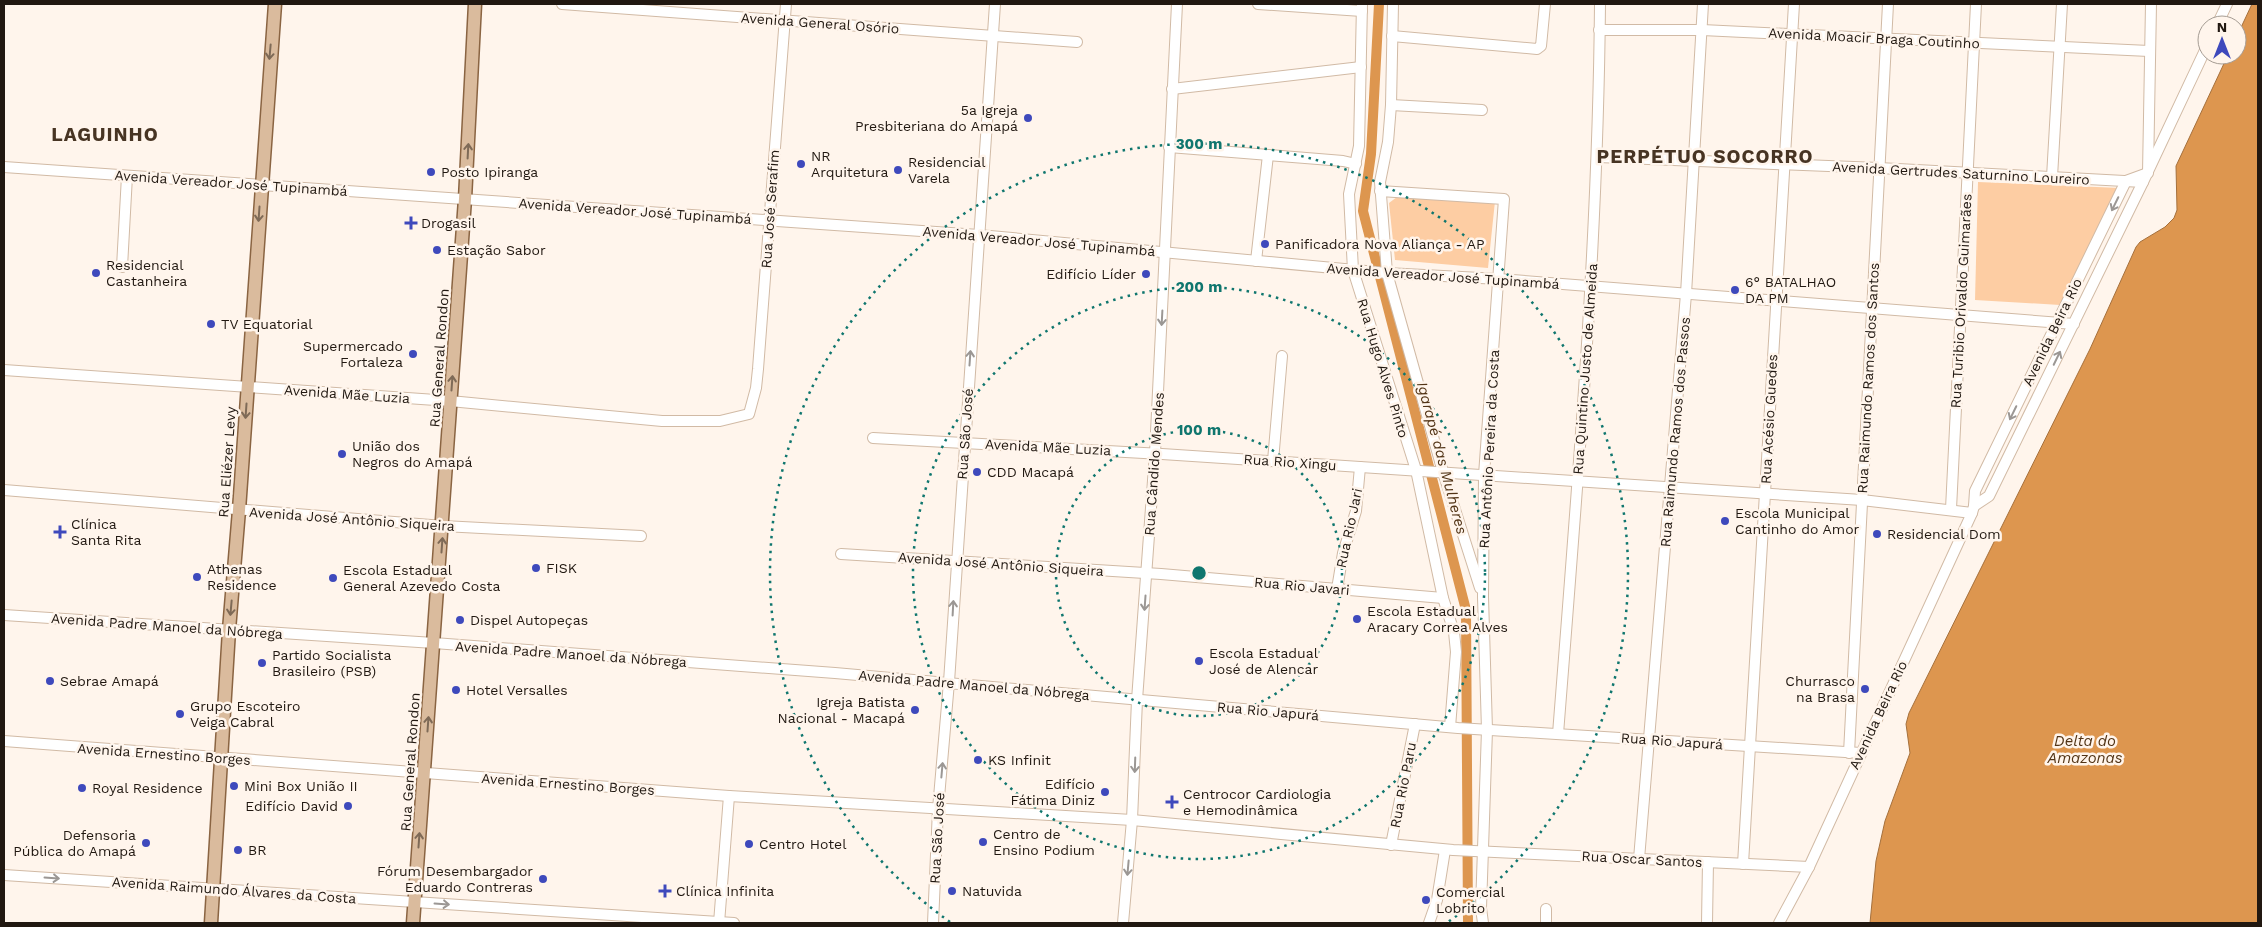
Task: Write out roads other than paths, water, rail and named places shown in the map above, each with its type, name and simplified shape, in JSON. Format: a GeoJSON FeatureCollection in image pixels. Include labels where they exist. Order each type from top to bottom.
{"type":"FeatureCollection","features":[{"type":"Feature","properties":{"kind":"main road","name":"Rua Eliézer Levy"},"geometry":{"type":"LineString","coordinates":[[210,923],[274,4]]}},
{"type":"Feature","properties":{"kind":"main road","name":"Rua General Rondon"},"geometry":{"type":"LineString","coordinates":[[413,923],[443,526],[465,199],[475,4]]}},
{"type":"Feature","properties":{"kind":"street","name":"Avenida General Osório"},"geometry":{"type":"LineString","coordinates":[[562,4],[1077,42]]}},
{"type":"Feature","properties":{"kind":"street","name":"Rua José Serafim"},"geometry":{"type":"LineString","coordinates":[[749,414],[756,388],[786,4]]}},
{"type":"Feature","properties":{"kind":"street","name":"Rua São José"},"geometry":{"type":"LineString","coordinates":[[933,923],[938,809],[949,682],[964,442],[996,4]]}},
{"type":"Feature","properties":{"kind":"street","name":"Rua Cândido Mendes"},"geometry":{"type":"LineString","coordinates":[[1123,923],[1132,820],[1137,700],[1159,453],[1169,147],[1177,4]]}},
{"type":"Feature","properties":{"kind":"street"},"geometry":{"type":"LineString","coordinates":[[1258,4],[1362,7]]}},
{"type":"Feature","properties":{"kind":"street","name":"Rua Hugo Alves Pinto"},"geometry":{"type":"LineString","coordinates":[[1393,4],[1391,105],[1388,142],[1380,191],[1384,272],[1438,472],[1483,597]]}},
{"type":"Feature","properties":{"kind":"street"},"geometry":{"type":"LineString","coordinates":[[1392,36],[1537,49],[1540,48],[1545,4]]}},
{"type":"Feature","properties":{"kind":"street","name":"Rua Quintino Justo de Almeida"},"geometry":{"type":"LineString","coordinates":[[1558,734],[1598,157],[1600,4]]}},
{"type":"Feature","properties":{"kind":"street","name":"Rua Raimundo Ramos dos Passos"},"geometry":{"type":"LineString","coordinates":[[1639,859],[1686,294],[1703,4]]}},
{"type":"Feature","properties":{"kind":"street","name":"Rua Acésio Guedes"},"geometry":{"type":"LineString","coordinates":[[1743,864],[1794,4]]}},
{"type":"Feature","properties":{"kind":"street","name":"Rua Raimundo Ramos dos Santos"},"geometry":{"type":"LineString","coordinates":[[1849,753],[1888,4]]}},
{"type":"Feature","properties":{"kind":"street","name":"Rua Turibio Orivaldo Guimarães"},"geometry":{"type":"LineString","coordinates":[[1951,509],[1976,4]]}},
{"type":"Feature","properties":{"kind":"street"},"geometry":{"type":"LineString","coordinates":[[2052,177],[2062,4]]}},
{"type":"Feature","properties":{"kind":"street"},"geometry":{"type":"LineString","coordinates":[[2126,181],[2144,181],[2151,4]]}},
{"type":"Feature","properties":{"kind":"street","name":"Rua Hugo Alves Pinto"},"geometry":{"type":"LineString","coordinates":[[1362,7],[1359,146],[1349,194],[1357,270],[1417,470],[1443,598],[1451,616],[1456,652],[1454,728]]}},
{"type":"Feature","properties":{"kind":"street","name":"Avenida Moacir Braga Coutinho"},"geometry":{"type":"LineString","coordinates":[[1599,30],[1702,30],[2149,51]]}},
{"type":"Feature","properties":{"kind":"street","name":"Avenida Beira Rio"},"geometry":{"type":"LineString","coordinates":[[1973,509],[1989,496],[2144,181],[2198,65]]}},
{"type":"Feature","properties":{"kind":"street"},"geometry":{"type":"LineString","coordinates":[[1172,89],[1361,67]]}},
{"type":"Feature","properties":{"kind":"street"},"geometry":{"type":"LineString","coordinates":[[1391,105],[1482,110]]}},
{"type":"Feature","properties":{"kind":"street"},"geometry":{"type":"LineString","coordinates":[[1169,147],[1356,164]]}},
{"type":"Feature","properties":{"kind":"street"},"geometry":{"type":"LineString","coordinates":[[1256,261],[1268,155]]}},
{"type":"Feature","properties":{"kind":"street","name":"Avenida Gertrudes Saturnino Loureiro"},"geometry":{"type":"LineString","coordinates":[[1598,157],[1879,168],[2126,181]]}},
{"type":"Feature","properties":{"kind":"street","name":"Avenida Vereador José Tupinambá"},"geometry":{"type":"LineString","coordinates":[[4,167],[769,220],[979,236],[1357,270],[1498,279],[2074,324]]}},
{"type":"Feature","properties":{"kind":"street"},"geometry":{"type":"LineString","coordinates":[[122,267],[127,176]]}},
{"type":"Feature","properties":{"kind":"street","name":"Avenida Beira Rio"},"geometry":{"type":"LineString","coordinates":[[1779,923],[1809,867],[1973,509],[1975,491],[2126,181]]}},
{"type":"Feature","properties":{"kind":"street","name":"Rua Antônio Pereira da Costa"},"geometry":{"type":"LineString","coordinates":[[1380,191],[1504,199],[1484,475],[1485,730],[1480,852],[1483,923]]}},
{"type":"Feature","properties":{"kind":"street"},"geometry":{"type":"LineString","coordinates":[[1273,461],[1282,356]]}},
{"type":"Feature","properties":{"kind":"street","name":"Avenida Mãe Luzia"},"geometry":{"type":"LineString","coordinates":[[4,370],[450,401],[693,422],[720,421],[749,414]]}},
{"type":"Feature","properties":{"kind":"street","name":"Avenida Mãe Luzia"},"geometry":{"type":"LineString","coordinates":[[873,438],[1159,453]]}},
{"type":"Feature","properties":{"kind":"street","name":"Rua Rio Xingu"},"geometry":{"type":"LineString","coordinates":[[1159,453],[1417,470]]}},
{"type":"Feature","properties":{"kind":"street","name":"Rua Rio Jari"},"geometry":{"type":"LineString","coordinates":[[1337,589],[1342,553],[1356,511],[1360,467]]}},
{"type":"Feature","properties":{"kind":"street"},"geometry":{"type":"LineString","coordinates":[[1417,470],[1862,500],[1951,509],[1973,509]]}},
{"type":"Feature","properties":{"kind":"street","name":"Avenida José Antônio Siqueira"},"geometry":{"type":"LineString","coordinates":[[4,490],[443,526],[640,536]]}},
{"type":"Feature","properties":{"kind":"street","name":"Avenida José Antônio Siqueira"},"geometry":{"type":"LineString","coordinates":[[842,554],[1160,574]]}},
{"type":"Feature","properties":{"kind":"street","name":"Rua Rio Javari"},"geometry":{"type":"LineString","coordinates":[[1160,574],[1443,598]]}},
{"type":"Feature","properties":{"kind":"street","name":"Avenida Padre Manoel da Nóbrega"},"geometry":{"type":"LineString","coordinates":[[4,615],[434,643],[949,682],[1137,700]]}},
{"type":"Feature","properties":{"kind":"street","name":"Rua Rio Japurá"},"geometry":{"type":"LineString","coordinates":[[1137,700],[1454,728],[1861,753]]}},
{"type":"Feature","properties":{"kind":"street","name":"Rua Rio Paru"},"geometry":{"type":"LineString","coordinates":[[1391,845],[1415,724]]}},
{"type":"Feature","properties":{"kind":"street","name":"Avenida Ernestino Borges"},"geometry":{"type":"LineString","coordinates":[[4,741],[729,796],[1132,820]]}},
{"type":"Feature","properties":{"kind":"street"},"geometry":{"type":"LineString","coordinates":[[719,923],[729,796]]}},
{"type":"Feature","properties":{"kind":"street"},"geometry":{"type":"LineString","coordinates":[[1132,820],[1449,850],[1437,900],[1429,923]]}},
{"type":"Feature","properties":{"kind":"street","name":"Rua Oscar Santos"},"geometry":{"type":"LineString","coordinates":[[1449,850],[1809,867]]}},
{"type":"Feature","properties":{"kind":"street"},"geometry":{"type":"LineString","coordinates":[[1708,862],[1708,923]]}},
{"type":"Feature","properties":{"kind":"street","name":"Avenida Raimundo Álvares da Costa"},"geometry":{"type":"LineString","coordinates":[[4,874],[213,890],[734,923]]}},
{"type":"Feature","properties":{"kind":"street"},"geometry":{"type":"LineString","coordinates":[[1546,909],[1546,923]]}},
{"type":"Feature","properties":{"kind":"water","name":"Delta do Amazonas"},"geometry":{"type":"Polygon","coordinates":[[[2252,4],[2258,4],[2258,923],[1870,923],[1876,861],[1885,821],[1910,753],[1906,724],[1909,713],[2090,349],[2136,247],[2140,242],[2165,227],[2174,218],[2177,210],[2176,166],[2223,65],[2247,65],[2247,15],[2252,4]]]}},
{"type":"Feature","properties":{"kind":"waterway","name":"Igarapé das Mulheres"},"geometry":{"type":"LineString","coordinates":[[1379,4],[1371,154],[1363,211],[1466,610],[1468,923]]}},
{"type":"Feature","properties":{"kind":"place","name":"5a Igreja Presbiteriana do Amapá"},"geometry":{"type":"Point","coordinates":[1028,118]}},
{"type":"Feature","properties":{"kind":"place","name":"NR Arquitetura"},"geometry":{"type":"Point","coordinates":[801,164]}},
{"type":"Feature","properties":{"kind":"place","name":"Residencial Varela"},"geometry":{"type":"Point","coordinates":[898,170]}},
{"type":"Feature","properties":{"kind":"place","name":"Posto Ipiranga"},"geometry":{"type":"Point","coordinates":[431,172]}},
{"type":"Feature","properties":{"kind":"place","name":"Drogasil"},"geometry":{"type":"Point","coordinates":[411,223]}},
{"type":"Feature","properties":{"kind":"place","name":"Panificadora Nova Aliança - AP"},"geometry":{"type":"Point","coordinates":[1265,244]}},
{"type":"Feature","properties":{"kind":"place","name":"Estação Sabor"},"geometry":{"type":"Point","coordinates":[437,250]}},
{"type":"Feature","properties":{"kind":"place","name":"Residencial Castanheira"},"geometry":{"type":"Point","coordinates":[96,273]}},
{"type":"Feature","properties":{"kind":"place","name":"Edifício Líder"},"geometry":{"type":"Point","coordinates":[1146,274]}},
{"type":"Feature","properties":{"kind":"place","name":"6° BATALHAO DA PM"},"geometry":{"type":"Point","coordinates":[1735,290]}},
{"type":"Feature","properties":{"kind":"place","name":"TV Equatorial"},"geometry":{"type":"Point","coordinates":[211,324]}},
{"type":"Feature","properties":{"kind":"place","name":"Supermercado Fortaleza"},"geometry":{"type":"Point","coordinates":[413,354]}},
{"type":"Feature","properties":{"kind":"place","name":"União dos Negros do Amapá"},"geometry":{"type":"Point","coordinates":[342,454]}},
{"type":"Feature","properties":{"kind":"place","name":"CDD Macapá"},"geometry":{"type":"Point","coordinates":[977,472]}},
{"type":"Feature","properties":{"kind":"place","name":"Escola Municipal Cantinho do Amor"},"geometry":{"type":"Point","coordinates":[1725,521]}},
{"type":"Feature","properties":{"kind":"place","name":"Clínica Santa Rita"},"geometry":{"type":"Point","coordinates":[60,532]}},
{"type":"Feature","properties":{"kind":"place","name":"Residencial Dom"},"geometry":{"type":"Point","coordinates":[1877,534]}},
{"type":"Feature","properties":{"kind":"place","name":"FISK"},"geometry":{"type":"Point","coordinates":[536,568]}},
{"type":"Feature","properties":{"kind":"place","name":"Athenas Residence"},"geometry":{"type":"Point","coordinates":[197,577]}},
{"type":"Feature","properties":{"kind":"place","name":"Escola Estadual General Azevedo Costa"},"geometry":{"type":"Point","coordinates":[333,578]}},
{"type":"Feature","properties":{"kind":"place","name":"Escola Estadual Aracary Correa Alves"},"geometry":{"type":"Point","coordinates":[1357,619]}},
{"type":"Feature","properties":{"kind":"place","name":"Dispel Autopeças"},"geometry":{"type":"Point","coordinates":[460,620]}},
{"type":"Feature","properties":{"kind":"place","name":"Escola Estadual José de Alencar"},"geometry":{"type":"Point","coordinates":[1199,661]}},
{"type":"Feature","properties":{"kind":"place","name":"Partido Socialista Brasileiro (PSB)"},"geometry":{"type":"Point","coordinates":[262,663]}},
{"type":"Feature","properties":{"kind":"place","name":"Sebrae Amapá"},"geometry":{"type":"Point","coordinates":[50,681]}},
{"type":"Feature","properties":{"kind":"place","name":"Churrasco na Brasa"},"geometry":{"type":"Point","coordinates":[1865,689]}},
{"type":"Feature","properties":{"kind":"place","name":"Hotel Versalles"},"geometry":{"type":"Point","coordinates":[456,690]}},
{"type":"Feature","properties":{"kind":"place","name":"Igreja Batista Nacional - Macapá"},"geometry":{"type":"Point","coordinates":[915,710]}},
{"type":"Feature","properties":{"kind":"place","name":"Grupo Escoteiro Veiga Cabral"},"geometry":{"type":"Point","coordinates":[180,714]}},
{"type":"Feature","properties":{"kind":"place","name":"KS Infinit"},"geometry":{"type":"Point","coordinates":[978,760]}},
{"type":"Feature","properties":{"kind":"place","name":"Mini Box União II"},"geometry":{"type":"Point","coordinates":[234,786]}},
{"type":"Feature","properties":{"kind":"place","name":"Royal Residence"},"geometry":{"type":"Point","coordinates":[82,788]}},
{"type":"Feature","properties":{"kind":"place","name":"Edifício Fátima Diniz"},"geometry":{"type":"Point","coordinates":[1105,792]}},
{"type":"Feature","properties":{"kind":"place","name":"Centrocor Cardiologia e Hemodinâmica"},"geometry":{"type":"Point","coordinates":[1172,802]}},
{"type":"Feature","properties":{"kind":"place","name":"Edifício David"},"geometry":{"type":"Point","coordinates":[348,806]}},
{"type":"Feature","properties":{"kind":"place","name":"Centro de Ensino Podium"},"geometry":{"type":"Point","coordinates":[983,842]}},
{"type":"Feature","properties":{"kind":"place","name":"Defensoria Pública do Amapá"},"geometry":{"type":"Point","coordinates":[146,843]}},
{"type":"Feature","properties":{"kind":"place","name":"Centro Hotel"},"geometry":{"type":"Point","coordinates":[749,844]}},
{"type":"Feature","properties":{"kind":"place","name":"BR"},"geometry":{"type":"Point","coordinates":[238,850]}},
{"type":"Feature","properties":{"kind":"place","name":"Fórum Desembargador Eduardo Contreras"},"geometry":{"type":"Point","coordinates":[543,879]}},
{"type":"Feature","properties":{"kind":"place","name":"Clínica Infinita"},"geometry":{"type":"Point","coordinates":[665,891]}},
{"type":"Feature","properties":{"kind":"place","name":"Natuvida"},"geometry":{"type":"Point","coordinates":[952,891]}},
{"type":"Feature","properties":{"kind":"place","name":"Comercial Lobrito"},"geometry":{"type":"Point","coordinates":[1426,900]}},
{"type":"Feature","properties":{"kind":"district","name":"LAGUINHO"},"geometry":{"type":"Point","coordinates":[105,134]}},
{"type":"Feature","properties":{"kind":"district","name":"PERPÉTUO SOCORRO"},"geometry":{"type":"Point","coordinates":[1705,156]}}]}
